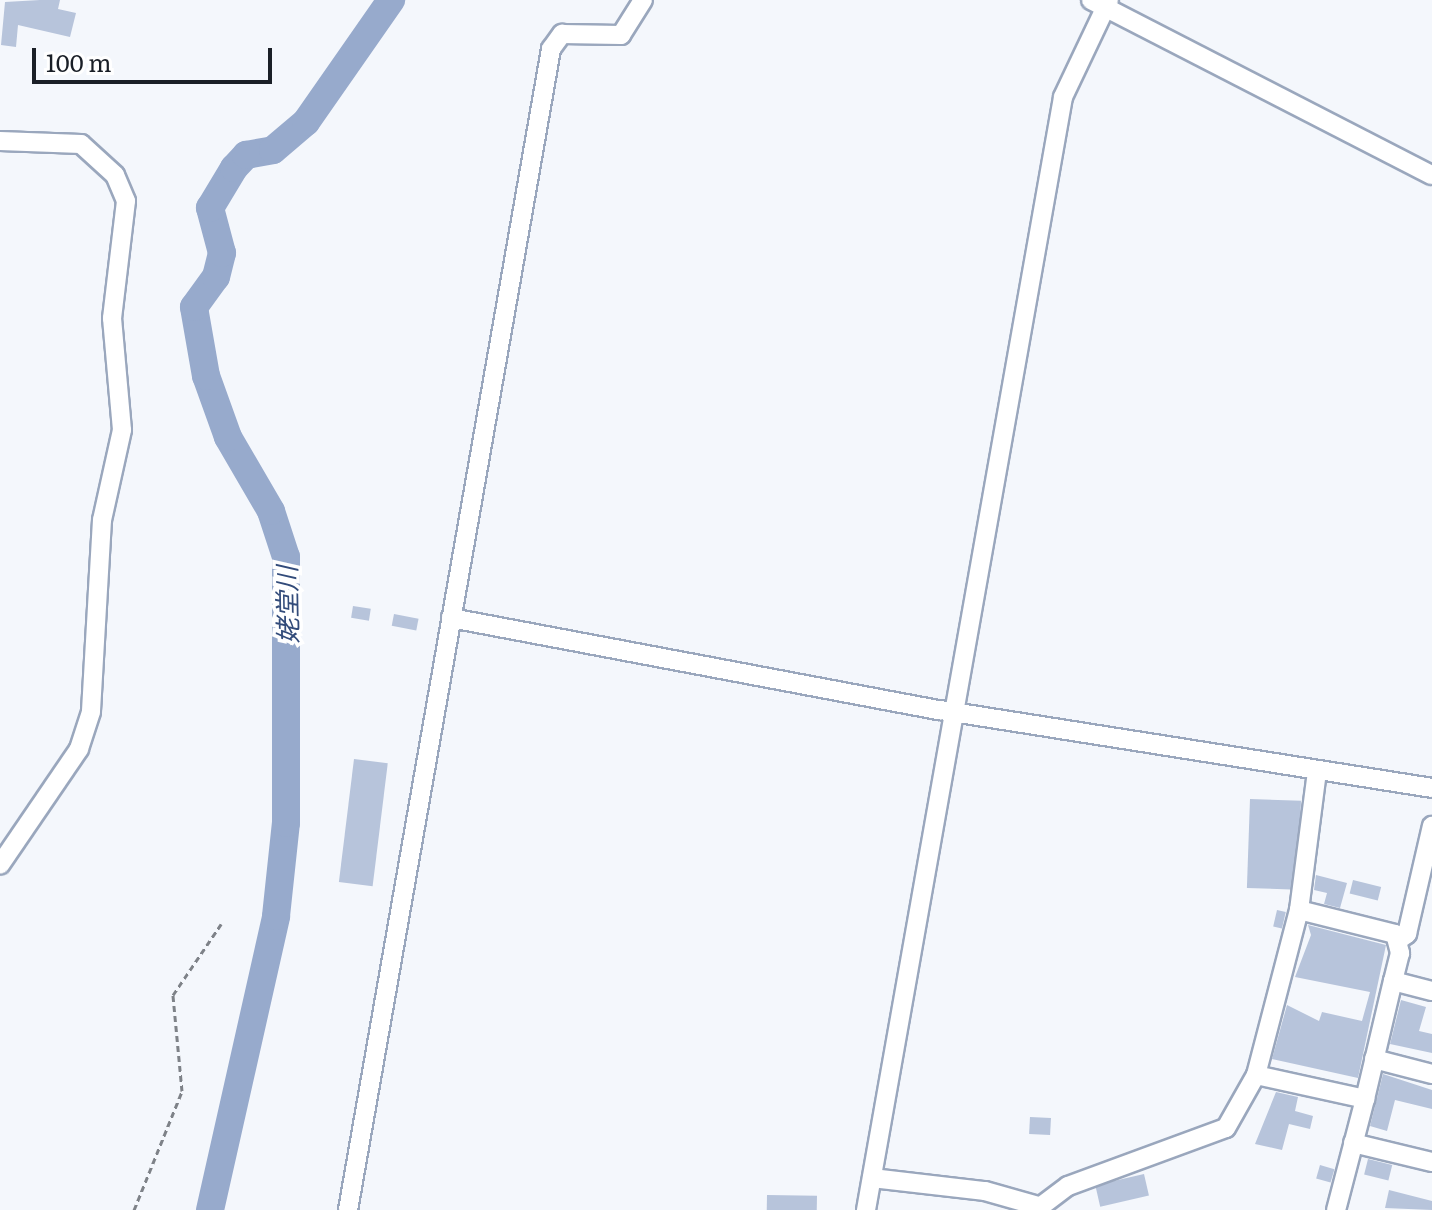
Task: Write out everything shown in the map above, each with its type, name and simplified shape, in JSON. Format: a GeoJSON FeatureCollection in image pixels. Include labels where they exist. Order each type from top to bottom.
{"type":"FeatureCollection","features":[{"type":"Feature","properties":{"kind":"street"},"geometry":{"type":"LineString","coordinates":[[348,1210],[551,49],[562,34],[621,35],[643,0]]}},
{"type":"Feature","properties":{"kind":"street"},"geometry":{"type":"LineString","coordinates":[[866,1210],[1063,97],[1101,2],[1432,175]]}},
{"type":"Feature","properties":{"kind":"street"},"geometry":{"type":"LineString","coordinates":[[0,141],[81,144],[115,175],[126,201],[112,318],[122,430],[102,520],[91,712],[79,749],[0,865]]}},
{"type":"Feature","properties":{"kind":"street"},"geometry":{"type":"LineString","coordinates":[[451,618],[954,709],[1432,788]]}},
{"type":"Feature","properties":{"kind":"street"},"geometry":{"type":"LineString","coordinates":[[872,1178],[985,1191],[1037,1208],[1068,1186],[1226,1128],[1256,1075],[1299,910],[1317,771]]}},
{"type":"Feature","properties":{"kind":"street"},"geometry":{"type":"LineString","coordinates":[[1336,1210],[1393,981],[1400,939],[1432,826]]}},
{"type":"Feature","properties":{"kind":"street"},"geometry":{"type":"LineString","coordinates":[[1299,910],[1400,939]]}},
{"type":"Feature","properties":{"kind":"street"},"geometry":{"type":"LineString","coordinates":[[1393,981],[1432,991]]}},
{"type":"Feature","properties":{"kind":"street"},"geometry":{"type":"LineString","coordinates":[[1374,1059],[1432,1074]]}},
{"type":"Feature","properties":{"kind":"street"},"geometry":{"type":"LineString","coordinates":[[1256,1075],[1365,1099]]}},
{"type":"Feature","properties":{"kind":"street"},"geometry":{"type":"LineString","coordinates":[[1353,1143],[1432,1162]]}},
{"type":"Feature","properties":{"kind":"path"},"geometry":{"type":"LineString","coordinates":[[134,1210],[182,1091],[173,995],[221,924]]}},
{"type":"Feature","properties":{"kind":"building"},"geometry":{"type":"Polygon","coordinates":[[[60,0],[58,9],[76,13],[70,37],[18,25],[16,47],[1,45],[5,2],[60,0]]]}},
{"type":"Feature","properties":{"kind":"building"},"geometry":{"type":"Polygon","coordinates":[[[353,606],[371,609],[369,621],[351,618],[353,606]]]}},
{"type":"Feature","properties":{"kind":"building"},"geometry":{"type":"Polygon","coordinates":[[[394,614],[419,619],[416,631],[392,626],[394,614]]]}},
{"type":"Feature","properties":{"kind":"building"},"geometry":{"type":"Polygon","coordinates":[[[354,759],[388,763],[373,886],[339,882],[354,759]]]}},
{"type":"Feature","properties":{"kind":"building"},"geometry":{"type":"Polygon","coordinates":[[[1250,799],[1301,801],[1298,890],[1247,888],[1250,799]]]}},
{"type":"Feature","properties":{"kind":"building"},"geometry":{"type":"Polygon","coordinates":[[[1316,875],[1347,883],[1340,908],[1324,904],[1327,893],[1314,890],[1316,875]]]}},
{"type":"Feature","properties":{"kind":"building"},"geometry":{"type":"Polygon","coordinates":[[[1353,880],[1381,887],[1378,901],[1350,894],[1353,880]]]}},
{"type":"Feature","properties":{"kind":"building"},"geometry":{"type":"Polygon","coordinates":[[[1277,910],[1286,912],[1282,929],[1273,927],[1277,910]]]}},
{"type":"Feature","properties":{"kind":"building"},"geometry":{"type":"Polygon","coordinates":[[[1308,925],[1386,945],[1358,1078],[1272,1059],[1287,1005],[1319,1021],[1322,1012],[1362,1021],[1370,992],[1295,977],[1311,935],[1308,925]]]}},
{"type":"Feature","properties":{"kind":"building"},"geometry":{"type":"Polygon","coordinates":[[[1401,1000],[1426,1007],[1419,1031],[1432,1034],[1432,1053],[1390,1044],[1401,1000]]]}},
{"type":"Feature","properties":{"kind":"building"},"geometry":{"type":"Polygon","coordinates":[[[1383,1074],[1432,1090],[1432,1109],[1395,1100],[1387,1131],[1370,1126],[1383,1074]]]}},
{"type":"Feature","properties":{"kind":"building"},"geometry":{"type":"Polygon","coordinates":[[[1276,1092],[1298,1097],[1295,1111],[1313,1116],[1310,1129],[1289,1124],[1282,1150],[1255,1144],[1276,1092]]]}},
{"type":"Feature","properties":{"kind":"building"},"geometry":{"type":"Polygon","coordinates":[[[1030,1117],[1051,1118],[1050,1135],[1029,1134],[1030,1117]]]}},
{"type":"Feature","properties":{"kind":"building"},"geometry":{"type":"Polygon","coordinates":[[[1368,1159],[1392,1165],[1388,1181],[1364,1175],[1368,1159]]]}},
{"type":"Feature","properties":{"kind":"building"},"geometry":{"type":"Polygon","coordinates":[[[1320,1165],[1334,1169],[1331,1183],[1316,1178],[1320,1165]]]}},
{"type":"Feature","properties":{"kind":"building"},"geometry":{"type":"Polygon","coordinates":[[[1144,1174],[1149,1195],[1100,1207],[1095,1185],[1144,1174]]]}},
{"type":"Feature","properties":{"kind":"building"},"geometry":{"type":"Polygon","coordinates":[[[1389,1190],[1432,1201],[1432,1210],[1385,1208],[1389,1190]]]}},
{"type":"Feature","properties":{"kind":"building"},"geometry":{"type":"Polygon","coordinates":[[[767,1195],[817,1196],[817,1210],[767,1210],[767,1195]]]}},
{"type":"Feature","properties":{"kind":"waterway","name":"姥堂川"},"geometry":{"type":"LineString","coordinates":[[210,1210],[276,916],[286,823],[286,557],[271,511],[228,437],[206,376],[194,307],[216,277],[222,253],[210,208],[234,168],[246,155],[273,150],[306,122],[391,0]]}}]}
